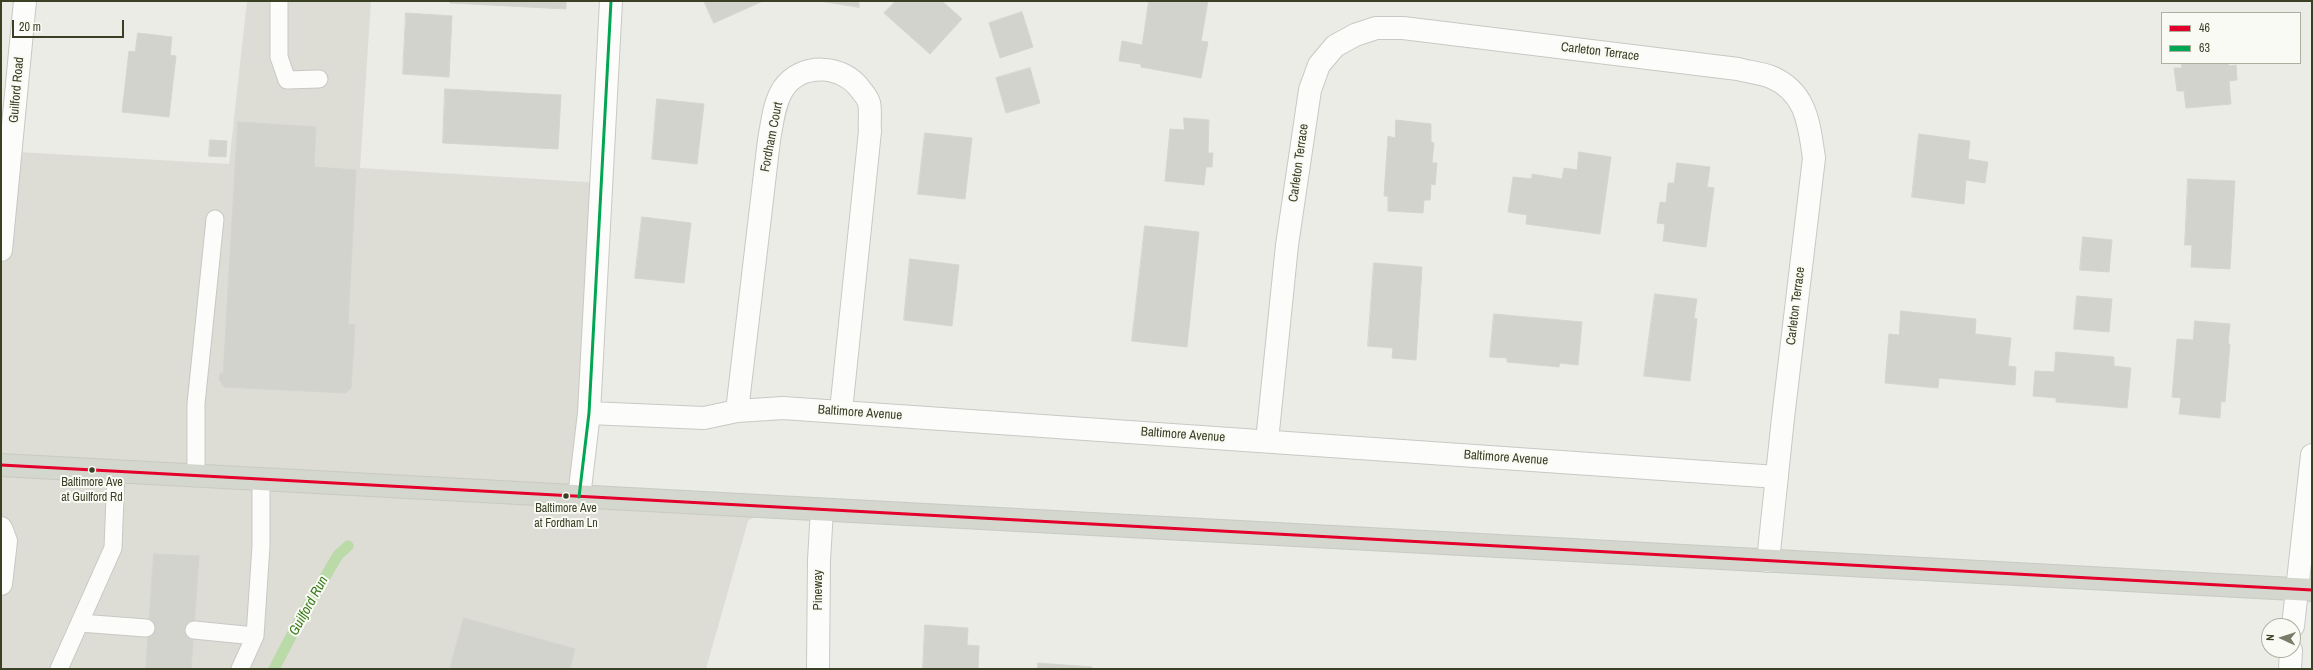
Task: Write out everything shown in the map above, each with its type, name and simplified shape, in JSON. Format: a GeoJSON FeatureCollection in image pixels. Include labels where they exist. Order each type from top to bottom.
{"type":"FeatureCollection","features":[{"type":"Feature","properties":{"kind":"main road"},"geometry":{"type":"LineString","coordinates":[[1,465],[2304,590]]}},
{"type":"Feature","properties":{"kind":"street","name":"Guilford Road"},"geometry":{"type":"LineString","coordinates":[[1,250],[5,162],[25,1]]}},
{"type":"Feature","properties":{"kind":"street"},"geometry":{"type":"LineString","coordinates":[[579,497],[589,413],[611,1]]}},
{"type":"Feature","properties":{"kind":"street","name":"Carleton Terrace"},"geometry":{"type":"LineString","coordinates":[[1267,441],[1287,245],[1310,90],[1319,65],[1335,46],[1355,35],[1376,28],[1403,28],[1738,69],[1772,78],[1796,94],[1809,120],[1814,158],[1768,561]]}},
{"type":"Feature","properties":{"kind":"street","name":"Fordham Court"},"geometry":{"type":"LineString","coordinates":[[737,411],[769,140],[774,112],[782,90],[798,73],[820,69],[837,71],[855,82],[869,102],[870,131],[840,411]]}},
{"type":"Feature","properties":{"kind":"street","name":"Baltimore Avenue"},"geometry":{"type":"LineString","coordinates":[[589,413],[704,418],[737,411],[783,408],[840,411],[1777,477]]}},
{"type":"Feature","properties":{"kind":"street"},"geometry":{"type":"LineString","coordinates":[[2295,618],[2304,590],[2312,455]]}},
{"type":"Feature","properties":{"kind":"street","name":"Pineway"},"geometry":{"type":"LineString","coordinates":[[818,669],[819,560],[822,510]]}},
{"type":"Feature","properties":{"kind":"street"},"geometry":{"type":"LineString","coordinates":[[1,528],[6,541],[1,584]]}},
{"type":"Feature","properties":{"kind":"street"},"geometry":{"type":"LineString","coordinates":[[2290,669],[2291,658]]}},
{"type":"Feature","properties":{"kind":"lane"},"geometry":{"type":"LineString","coordinates":[[279,1],[279,57],[287,80],[319,79]]}},
{"type":"Feature","properties":{"kind":"lane"},"geometry":{"type":"LineString","coordinates":[[196,476],[196,404],[215,219]]}},
{"type":"Feature","properties":{"kind":"lane"},"geometry":{"type":"LineString","coordinates":[[59,669],[113,548],[116,472]]}},
{"type":"Feature","properties":{"kind":"lane"},"geometry":{"type":"LineString","coordinates":[[240,669],[254,636],[261,546],[261,480]]}},
{"type":"Feature","properties":{"kind":"lane"},"geometry":{"type":"LineString","coordinates":[[80,623],[146,628]]}},
{"type":"Feature","properties":{"kind":"lane"},"geometry":{"type":"LineString","coordinates":[[194,630],[254,636]]}},
{"type":"Feature","properties":{"kind":"shaded area"},"geometry":{"type":"Polygon","coordinates":[[[247,1],[371,1],[360,168],[601,183],[579,497],[758,515],[748,521],[706,669],[1,669],[1,151],[229,164],[247,1]]]}},
{"type":"Feature","properties":{"kind":"building"},"geometry":{"type":"Polygon","coordinates":[[[450,1],[566,1],[566,9],[450,3],[450,1]]]}},
{"type":"Feature","properties":{"kind":"building"},"geometry":{"type":"Polygon","coordinates":[[[704,1],[763,1],[714,23],[704,1]]]}},
{"type":"Feature","properties":{"kind":"building"},"geometry":{"type":"Polygon","coordinates":[[[820,1],[859,1],[859,7],[820,1]]]}},
{"type":"Feature","properties":{"kind":"building"},"geometry":{"type":"Polygon","coordinates":[[[896,1],[942,1],[962,19],[930,54],[884,13],[896,1]]]}},
{"type":"Feature","properties":{"kind":"building"},"geometry":{"type":"Polygon","coordinates":[[[1149,1],[1208,1],[1201,41],[1208,42],[1201,78],[1141,67],[1141,64],[1119,61],[1122,41],[1142,45],[1149,1]]]}},
{"type":"Feature","properties":{"kind":"building"},"geometry":{"type":"Polygon","coordinates":[[[1022,12],[1033,47],[1000,58],[989,23],[1022,12]]]}},
{"type":"Feature","properties":{"kind":"building"},"geometry":{"type":"Polygon","coordinates":[[[406,13],[452,16],[449,77],[403,74],[406,13]]]}},
{"type":"Feature","properties":{"kind":"building"},"geometry":{"type":"Polygon","coordinates":[[[138,33],[172,37],[170,55],[176,56],[169,117],[122,112],[129,51],[135,52],[138,33]]]}},
{"type":"Feature","properties":{"kind":"building"},"geometry":{"type":"Polygon","coordinates":[[[2181,64],[2236,65],[2237,80],[2229,81],[2231,104],[2186,108],[2184,91],[2177,91],[2174,68],[2182,68],[2181,64]]]}},
{"type":"Feature","properties":{"kind":"building"},"geometry":{"type":"Polygon","coordinates":[[[1030,68],[1040,103],[1006,113],[996,78],[1030,68]]]}},
{"type":"Feature","properties":{"kind":"building"},"geometry":{"type":"Polygon","coordinates":[[[445,89],[561,95],[558,149],[443,143],[445,89]]]}},
{"type":"Feature","properties":{"kind":"building"},"geometry":{"type":"Polygon","coordinates":[[[657,99],[704,104],[697,164],[652,159],[657,99]]]}},
{"type":"Feature","properties":{"kind":"building"},"geometry":{"type":"Polygon","coordinates":[[[1184,118],[1209,120],[1208,153],[1213,153],[1212,167],[1206,167],[1204,185],[1165,181],[1170,129],[1184,130],[1184,118]]]}},
{"type":"Feature","properties":{"kind":"building"},"geometry":{"type":"Polygon","coordinates":[[[1396,120],[1431,124],[1431,142],[1434,143],[1432,163],[1437,163],[1435,185],[1431,184],[1430,200],[1424,200],[1423,213],[1388,211],[1388,196],[1384,196],[1388,136],[1395,138],[1396,120]]]}},
{"type":"Feature","properties":{"kind":"building"},"geometry":{"type":"Polygon","coordinates":[[[238,122],[316,127],[314,167],[356,170],[348,324],[355,325],[351,388],[346,393],[224,387],[219,379],[220,373],[223,373],[238,122]]]}},
{"type":"Feature","properties":{"kind":"building"},"geometry":{"type":"Polygon","coordinates":[[[925,133],[972,138],[965,199],[918,194],[925,133]]]}},
{"type":"Feature","properties":{"kind":"building"},"geometry":{"type":"Polygon","coordinates":[[[1919,134],[1970,141],[1968,159],[1988,162],[1985,183],[1966,180],[1964,204],[1912,197],[1919,134]]]}},
{"type":"Feature","properties":{"kind":"building"},"geometry":{"type":"Polygon","coordinates":[[[210,140],[227,141],[226,157],[209,156],[210,140]]]}},
{"type":"Feature","properties":{"kind":"building"},"geometry":{"type":"Polygon","coordinates":[[[1579,152],[1611,157],[1600,234],[1526,224],[1527,215],[1508,212],[1513,177],[1532,179],[1532,174],[1562,179],[1564,168],[1577,170],[1579,152]]]}},
{"type":"Feature","properties":{"kind":"building"},"geometry":{"type":"Polygon","coordinates":[[[1677,163],[1710,167],[1707,187],[1714,188],[1706,247],[1663,241],[1665,224],[1657,223],[1660,202],[1666,203],[1668,183],[1674,183],[1677,163]]]}},
{"type":"Feature","properties":{"kind":"building"},"geometry":{"type":"Polygon","coordinates":[[[2188,179],[2235,181],[2230,269],[2191,267],[2192,245],[2185,245],[2188,179]]]}},
{"type":"Feature","properties":{"kind":"building"},"geometry":{"type":"Polygon","coordinates":[[[642,217],[691,223],[684,283],[635,278],[642,217]]]}},
{"type":"Feature","properties":{"kind":"building"},"geometry":{"type":"Polygon","coordinates":[[[1145,226],[1199,232],[1187,347],[1132,341],[1145,226]]]}},
{"type":"Feature","properties":{"kind":"building"},"geometry":{"type":"Polygon","coordinates":[[[2083,237],[2112,240],[2109,272],[2080,270],[2083,237]]]}},
{"type":"Feature","properties":{"kind":"building"},"geometry":{"type":"Polygon","coordinates":[[[910,259],[959,265],[952,326],[904,320],[910,259]]]}},
{"type":"Feature","properties":{"kind":"building"},"geometry":{"type":"Polygon","coordinates":[[[1374,263],[1422,267],[1416,360],[1392,358],[1393,348],[1368,346],[1374,263]]]}},
{"type":"Feature","properties":{"kind":"building"},"geometry":{"type":"Polygon","coordinates":[[[1655,294],[1697,299],[1694,318],[1697,319],[1690,381],[1644,376],[1655,294]]]}},
{"type":"Feature","properties":{"kind":"building"},"geometry":{"type":"Polygon","coordinates":[[[2077,296],[2112,299],[2109,332],[2074,329],[2077,296]]]}},
{"type":"Feature","properties":{"kind":"building"},"geometry":{"type":"Polygon","coordinates":[[[1901,311],[1976,319],[1975,334],[2011,338],[2008,366],[2016,367],[2015,385],[1939,378],[1938,388],[1885,383],[1889,334],[1899,335],[1901,311]]]}},
{"type":"Feature","properties":{"kind":"building"},"geometry":{"type":"Polygon","coordinates":[[[1494,314],[1582,322],[1578,365],[1560,363],[1559,367],[1507,362],[1507,358],[1490,357],[1494,314]]]}},
{"type":"Feature","properties":{"kind":"building"},"geometry":{"type":"Polygon","coordinates":[[[2195,321],[2230,324],[2228,344],[2230,344],[2225,402],[2221,401],[2220,418],[2179,414],[2181,398],[2172,397],[2177,339],[2193,340],[2195,321]]]}},
{"type":"Feature","properties":{"kind":"building"},"geometry":{"type":"Polygon","coordinates":[[[2056,352],[2114,357],[2114,366],[2131,368],[2127,408],[2056,402],[2056,398],[2033,396],[2035,371],[2054,372],[2056,352]]]}},
{"type":"Feature","properties":{"kind":"building"},"geometry":{"type":"Polygon","coordinates":[[[154,554],[199,556],[191,669],[146,669],[154,554]]]}},
{"type":"Feature","properties":{"kind":"building"},"geometry":{"type":"Polygon","coordinates":[[[464,618],[575,649],[570,669],[450,669],[464,618]]]}},
{"type":"Feature","properties":{"kind":"building"},"geometry":{"type":"Polygon","coordinates":[[[925,625],[968,628],[967,645],[979,646],[978,669],[923,669],[925,625]]]}},
{"type":"Feature","properties":{"kind":"building"},"geometry":{"type":"Polygon","coordinates":[[[1038,663],[1092,667],[1092,669],[1038,669],[1038,663]]]}},
{"type":"Feature","properties":{"kind":"waterway","name":"Guilford Run"},"geometry":{"type":"LineString","coordinates":[[274,669],[299,621],[338,555],[348,546]]}},
{"type":"Feature","properties":{"kind":"transit line","name":"63"},"geometry":{"type":"LineString","coordinates":[[579,497],[589,413],[611,1]]}},
{"type":"Feature","properties":{"kind":"transit line","name":"46"},"geometry":{"type":"LineString","coordinates":[[1,465],[2312,590]]}},
{"type":"Feature","properties":{"kind":"place","name":"Baltimore Ave at Guilford Rd"},"geometry":{"type":"Point","coordinates":[92,470]}},
{"type":"Feature","properties":{"kind":"place","name":"Baltimore Ave at Fordham Ln"},"geometry":{"type":"Point","coordinates":[566,496]}}]}
